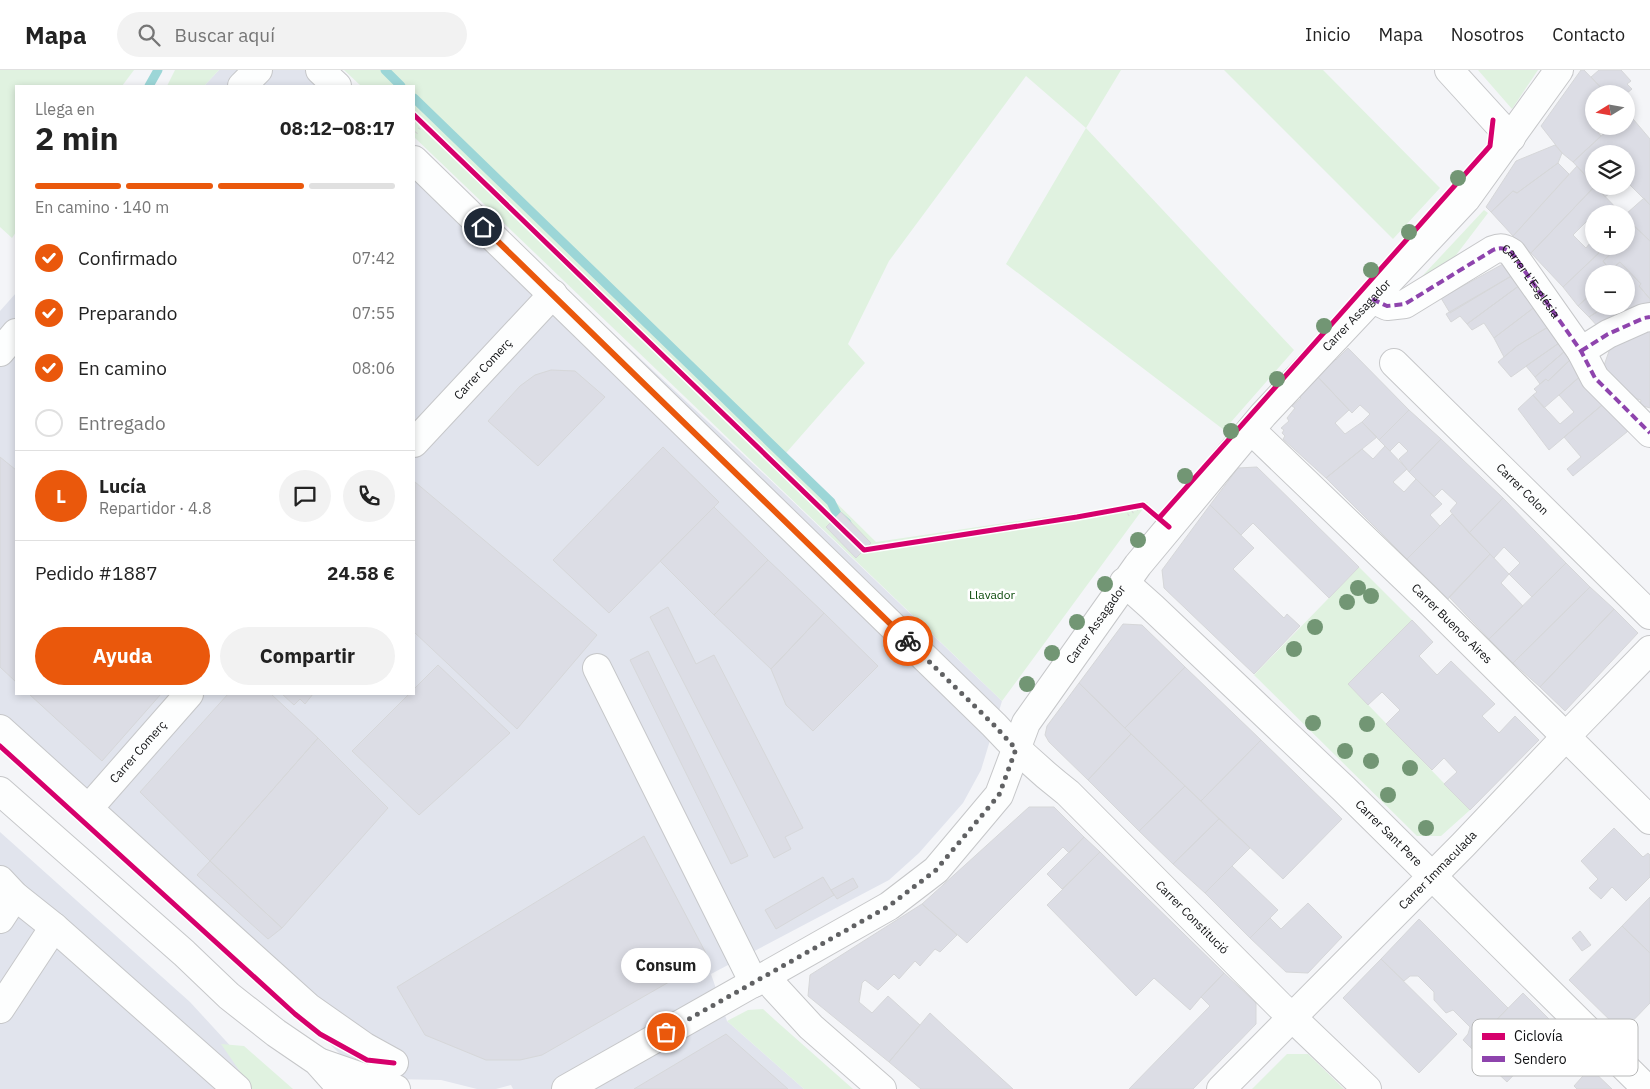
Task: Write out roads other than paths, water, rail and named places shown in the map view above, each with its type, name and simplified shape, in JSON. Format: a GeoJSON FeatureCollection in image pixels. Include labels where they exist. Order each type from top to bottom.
{"type":"FeatureCollection","features":[{"type":"Feature","properties":{"kind":"street"},"geometry":{"type":"LineString","coordinates":[[243,85],[258,70]]}},
{"type":"Feature","properties":{"kind":"street"},"geometry":{"type":"LineString","coordinates":[[320,70],[336,85]]}},
{"type":"Feature","properties":{"kind":"street"},"geometry":{"type":"LineString","coordinates":[[1449,70],[1511,138]]}},
{"type":"Feature","properties":{"kind":"street","name":"Carrer Assagador"},"geometry":{"type":"LineString","coordinates":[[565,1088],[889,906],[936,870],[999,795],[1026,723],[1124,582],[1251,430],[1466,199],[1559,70]]}},
{"type":"Feature","properties":{"kind":"street","name":"Carrer Constitució"},"geometry":{"type":"LineString","coordinates":[[415,161],[994,725],[1016,749],[1068,793],[1292,1018],[1367,1089]]}},
{"type":"Feature","properties":{"kind":"street","name":"Carrer L'Església"},"geometry":{"type":"LineString","coordinates":[[1372,299],[1387,306],[1405,304],[1493,250],[1500,247],[1506,248],[1512,253],[1581,351],[1595,378],[1650,433]]}},
{"type":"Feature","properties":{"kind":"street","name":"Carrer Comerç"},"geometry":{"type":"LineString","coordinates":[[415,442],[552,294]]}},
{"type":"Feature","properties":{"kind":"street"},"geometry":{"type":"LineString","coordinates":[[1581,351],[1608,334],[1650,317]]}},
{"type":"Feature","properties":{"kind":"street"},"geometry":{"type":"LineString","coordinates":[[0,352],[15,334]]}},
{"type":"Feature","properties":{"kind":"street","name":"Carrer Colon"},"geometry":{"type":"LineString","coordinates":[[1394,364],[1650,616]]}},
{"type":"Feature","properties":{"kind":"street","name":"Carrer Buenos Aires"},"geometry":{"type":"LineString","coordinates":[[1251,430],[1426,598],[1650,820]]}},
{"type":"Feature","properties":{"kind":"street","name":"Carrer Sant Pere"},"geometry":{"type":"LineString","coordinates":[[1124,582],[1344,789],[1576,1019]]}},
{"type":"Feature","properties":{"kind":"street","name":"Carrer Immaculada"},"geometry":{"type":"LineString","coordinates":[[1221,1089],[1432,876],[1650,650]]}},
{"type":"Feature","properties":{"kind":"street"},"geometry":{"type":"LineString","coordinates":[[597,668],[759,980],[882,1089]]}},
{"type":"Feature","properties":{"kind":"street","name":"Carrer Comerç"},"geometry":{"type":"LineString","coordinates":[[88,809],[188,695]]}},
{"type":"Feature","properties":{"kind":"street"},"geometry":{"type":"LineString","coordinates":[[0,729],[308,1007],[365,1047],[395,1076]]}},
{"type":"Feature","properties":{"kind":"street"},"geometry":{"type":"LineString","coordinates":[[0,790],[184,953],[229,996],[276,1034],[317,1061],[342,1089]]}},
{"type":"Feature","properties":{"kind":"street"},"geometry":{"type":"LineString","coordinates":[[0,919],[7,888],[54,927],[237,1089]]}},
{"type":"Feature","properties":{"kind":"street"},"geometry":{"type":"LineString","coordinates":[[0,1009],[54,927]]}},
{"type":"Feature","properties":{"kind":"street"},"geometry":{"type":"LineString","coordinates":[[317,1061],[320,1016]]}},
{"type":"Feature","properties":{"kind":"street"},"geometry":{"type":"LineString","coordinates":[[317,1061],[395,1076]]}},
{"type":"Feature","properties":{"kind":"street","name":"Carrer Sant Pere"},"geometry":{"type":"LineString","coordinates":[[1634,1076],[1647,1089]]}},
{"type":"Feature","properties":{"kind":"waterway"},"geometry":{"type":"LineString","coordinates":[[150,85],[158,70]]}},
{"type":"Feature","properties":{"kind":"waterway"},"geometry":{"type":"LineString","coordinates":[[385,70],[400,85]]}},
{"type":"Feature","properties":{"kind":"waterway"},"geometry":{"type":"LineString","coordinates":[[415,99],[831,502],[837,514],[847,523]]}},
{"type":"Feature","properties":{"kind":"place","name":"Consum"},"geometry":{"type":"Point","coordinates":[666,1032]}},
{"type":"Feature","properties":{"kind":"park label","name":"Llavador"},"geometry":{"type":"Point","coordinates":[992,595]}}]}
